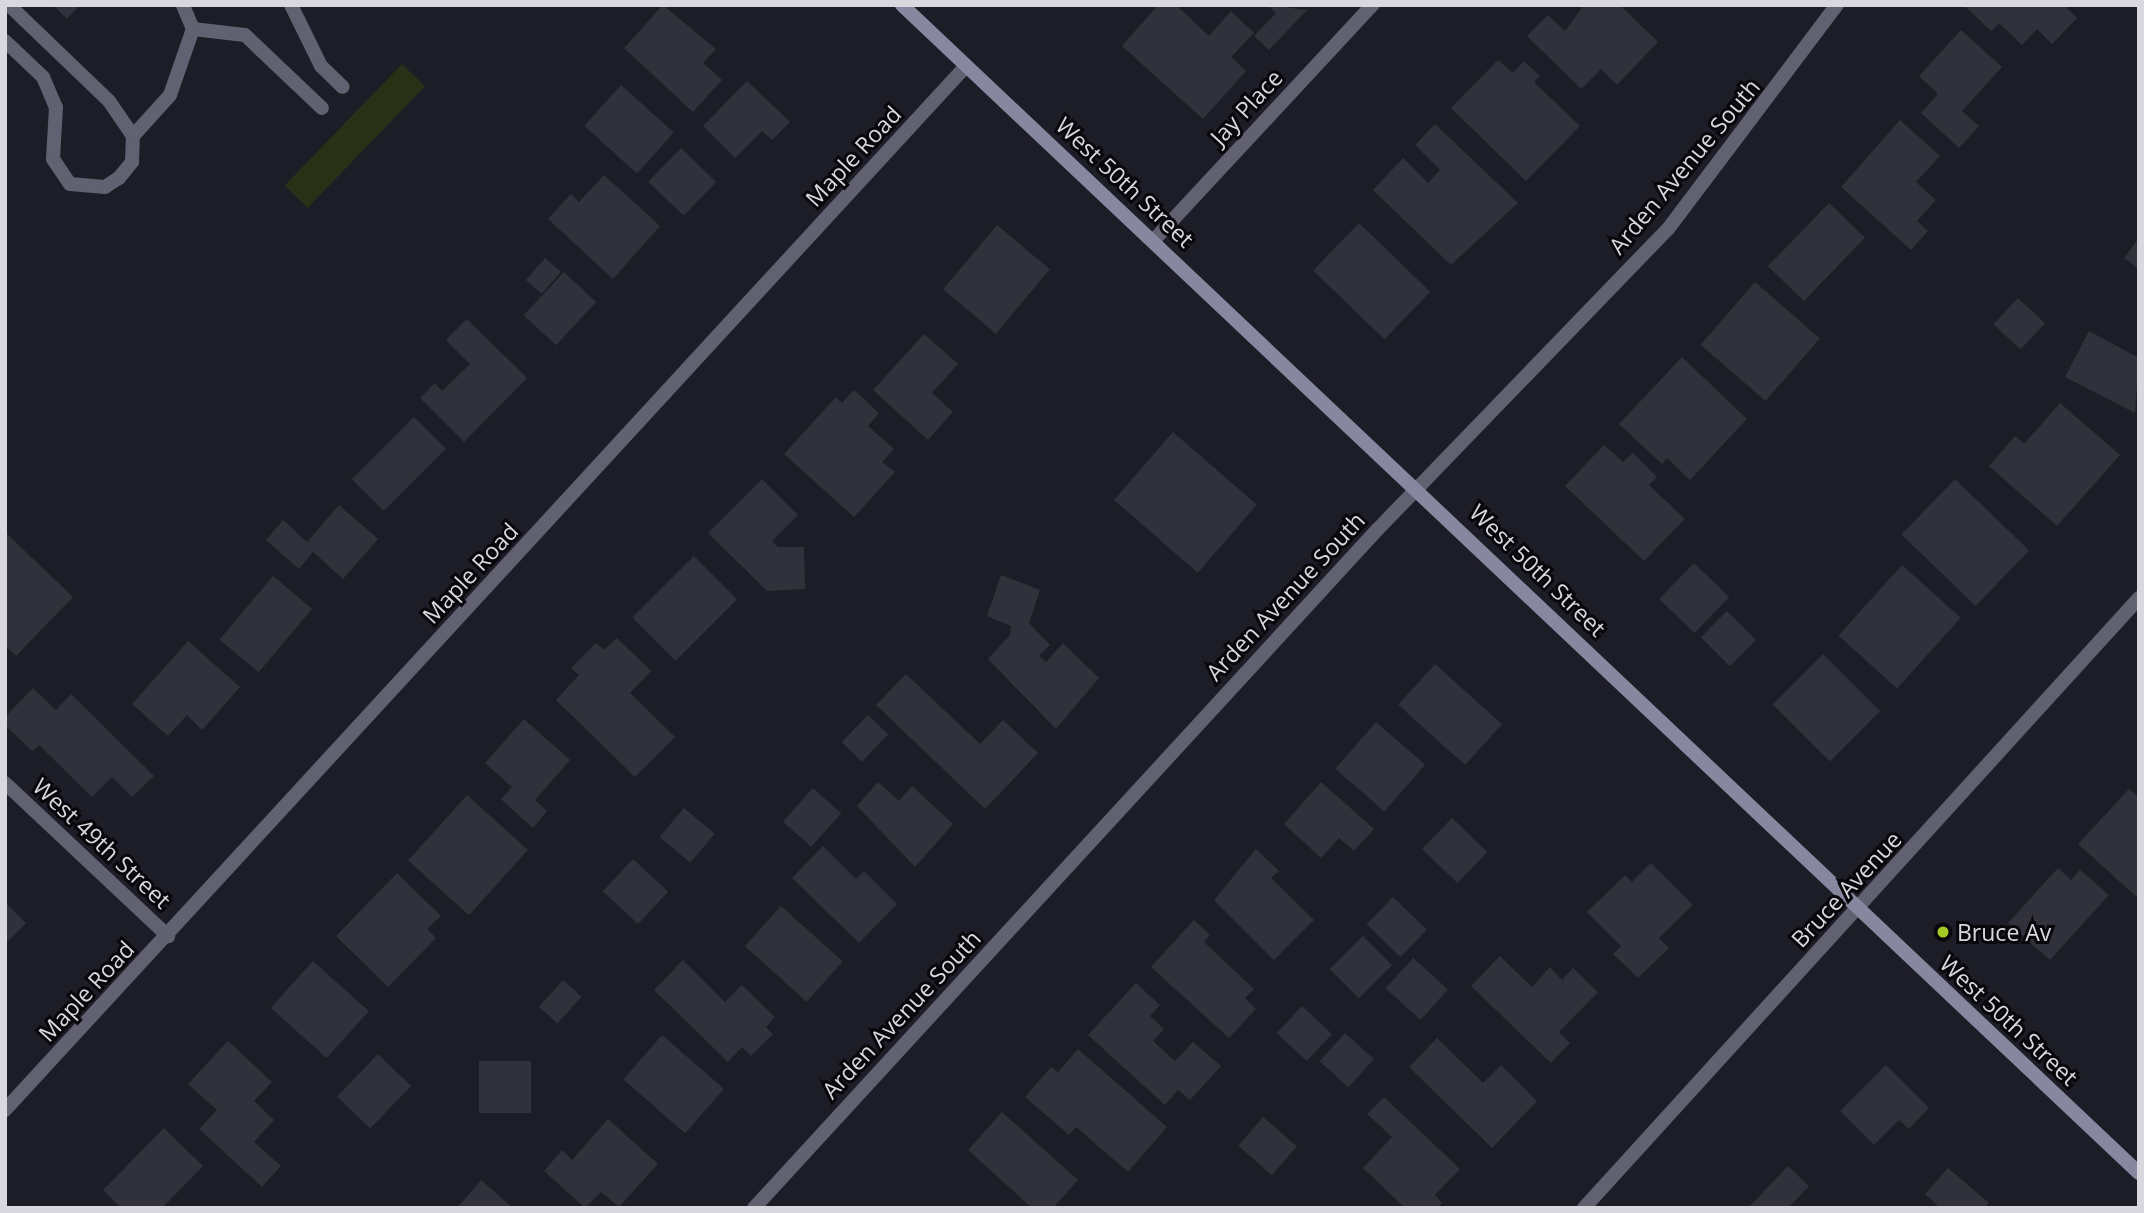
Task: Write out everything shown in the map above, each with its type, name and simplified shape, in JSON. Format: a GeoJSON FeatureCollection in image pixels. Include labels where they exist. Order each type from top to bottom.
{"type":"FeatureCollection","features":[{"type":"Feature","properties":{"kind":"main road","name":"West 50th Street"},"geometry":{"type":"LineString","coordinates":[[902,5],[1419,488],[1859,910],[2139,1173]]}},
{"type":"Feature","properties":{"kind":"street"},"geometry":{"type":"LineString","coordinates":[[5,41],[43,77],[55,107],[53,159],[70,184],[105,187],[119,178],[132,162],[133,136],[109,101],[9,5]]}},
{"type":"Feature","properties":{"kind":"street"},"geometry":{"type":"LineString","coordinates":[[133,136],[170,95],[193,29],[183,5]]}},
{"type":"Feature","properties":{"kind":"street"},"geometry":{"type":"LineString","coordinates":[[290,5],[321,66],[343,87]]}},
{"type":"Feature","properties":{"kind":"street","name":"Jay Place"},"geometry":{"type":"LineString","coordinates":[[1154,240],[1371,5]]}},
{"type":"Feature","properties":{"kind":"street","name":"Arden Avenue South"},"geometry":{"type":"LineString","coordinates":[[754,1208],[1419,488],[1668,229],[1837,5]]}},
{"type":"Feature","properties":{"kind":"street"},"geometry":{"type":"LineString","coordinates":[[193,29],[245,35],[322,108]]}},
{"type":"Feature","properties":{"kind":"street","name":"Maple Road"},"geometry":{"type":"LineString","coordinates":[[5,1111],[967,66]]}},
{"type":"Feature","properties":{"kind":"street","name":"Bruce Avenue"},"geometry":{"type":"LineString","coordinates":[[1584,1208],[1859,910],[2139,598]]}},
{"type":"Feature","properties":{"kind":"street","name":"West 49th Street"},"geometry":{"type":"LineString","coordinates":[[5,783],[168,936]]}},
{"type":"Feature","properties":{"kind":"green space"},"geometry":{"type":"Polygon","coordinates":[[[402,64],[425,86],[308,208],[285,186],[402,64]]]}},
{"type":"Feature","properties":{"kind":"building"},"geometry":{"type":"Polygon","coordinates":[[[53,5],[80,5],[67,19],[53,5]]]}},
{"type":"Feature","properties":{"kind":"building"},"geometry":{"type":"Polygon","coordinates":[[[663,5],[716,49],[703,63],[722,80],[693,112],[624,48],[663,5]]]}},
{"type":"Feature","properties":{"kind":"building"},"geometry":{"type":"Polygon","coordinates":[[[1158,5],[1176,5],[1209,36],[1231,11],[1254,33],[1231,57],[1246,71],[1203,119],[1122,46],[1158,5]]]}},
{"type":"Feature","properties":{"kind":"building"},"geometry":{"type":"Polygon","coordinates":[[[1268,5],[1307,10],[1269,50],[1254,36],[1276,13],[1268,5]]]}},
{"type":"Feature","properties":{"kind":"building"},"geometry":{"type":"Polygon","coordinates":[[[1584,5],[1620,5],[1658,42],[1617,85],[1601,69],[1581,89],[1527,36],[1548,15],[1565,31],[1584,5]]]}},
{"type":"Feature","properties":{"kind":"building"},"geometry":{"type":"Polygon","coordinates":[[[2064,5],[2077,18],[2052,44],[2037,29],[2022,45],[1999,23],[1991,31],[1966,7],[2064,5]]]}},
{"type":"Feature","properties":{"kind":"building"},"geometry":{"type":"Polygon","coordinates":[[[1961,30],[2002,67],[1962,111],[1979,126],[1959,148],[1921,113],[1938,94],[1919,76],[1961,30]]]}},
{"type":"Feature","properties":{"kind":"building"},"geometry":{"type":"Polygon","coordinates":[[[1498,60],[1513,73],[1524,61],[1540,76],[1534,82],[1580,126],[1526,181],[1451,108],[1498,60]]]}},
{"type":"Feature","properties":{"kind":"building"},"geometry":{"type":"Polygon","coordinates":[[[747,81],[790,122],[772,140],[762,131],[735,158],[703,126],[747,81]]]}},
{"type":"Feature","properties":{"kind":"building"},"geometry":{"type":"Polygon","coordinates":[[[621,85],[674,133],[637,173],[584,126],[621,85]]]}},
{"type":"Feature","properties":{"kind":"building"},"geometry":{"type":"Polygon","coordinates":[[[1900,120],[1940,156],[1916,182],[1936,200],[1917,221],[1928,231],[1911,250],[1841,187],[1900,120]]]}},
{"type":"Feature","properties":{"kind":"building"},"geometry":{"type":"Polygon","coordinates":[[[1435,124],[1518,203],[1451,265],[1373,190],[1403,158],[1428,183],[1440,170],[1415,145],[1435,124]]]}},
{"type":"Feature","properties":{"kind":"building"},"geometry":{"type":"Polygon","coordinates":[[[681,148],[716,182],[684,216],[648,182],[681,148]]]}},
{"type":"Feature","properties":{"kind":"building"},"geometry":{"type":"Polygon","coordinates":[[[604,175],[660,226],[613,279],[548,219],[571,194],[579,202],[604,175]]]}},
{"type":"Feature","properties":{"kind":"building"},"geometry":{"type":"Polygon","coordinates":[[[1829,203],[1865,238],[1804,301],[1768,266],[1829,203]]]}},
{"type":"Feature","properties":{"kind":"building"},"geometry":{"type":"Polygon","coordinates":[[[1359,223],[1430,292],[1384,339],[1313,270],[1359,223]]]}},
{"type":"Feature","properties":{"kind":"building"},"geometry":{"type":"Polygon","coordinates":[[[997,225],[1050,269],[996,334],[943,289],[997,225]]]}},
{"type":"Feature","properties":{"kind":"building"},"geometry":{"type":"Polygon","coordinates":[[[2139,238],[2139,269],[2124,258],[2139,238]]]}},
{"type":"Feature","properties":{"kind":"building"},"geometry":{"type":"Polygon","coordinates":[[[545,258],[561,272],[542,294],[526,280],[545,258]]]}},
{"type":"Feature","properties":{"kind":"building"},"geometry":{"type":"Polygon","coordinates":[[[564,272],[596,302],[556,345],[524,315],[564,272]]]}},
{"type":"Feature","properties":{"kind":"building"},"geometry":{"type":"Polygon","coordinates":[[[1755,282],[1820,338],[1765,401],[1701,345],[1755,282]]]}},
{"type":"Feature","properties":{"kind":"building"},"geometry":{"type":"Polygon","coordinates":[[[2018,298],[2045,323],[2021,350],[1993,324],[2018,298]]]}},
{"type":"Feature","properties":{"kind":"building"},"geometry":{"type":"Polygon","coordinates":[[[467,319],[527,378],[464,442],[420,398],[435,383],[442,391],[470,364],[446,340],[467,319]]]}},
{"type":"Feature","properties":{"kind":"building"},"geometry":{"type":"Polygon","coordinates":[[[2089,331],[2139,358],[2135,413],[2065,377],[2089,331]]]}},
{"type":"Feature","properties":{"kind":"building"},"geometry":{"type":"Polygon","coordinates":[[[924,334],[958,364],[932,393],[953,412],[928,440],[873,390],[924,334]]]}},
{"type":"Feature","properties":{"kind":"building"},"geometry":{"type":"Polygon","coordinates":[[[1682,357],[1747,419],[1690,480],[1667,458],[1662,464],[1619,424],[1682,357]]]}},
{"type":"Feature","properties":{"kind":"building"},"geometry":{"type":"Polygon","coordinates":[[[854,390],[879,413],[868,426],[894,449],[882,462],[895,472],[854,517],[784,454],[836,397],[842,403],[854,390]]]}},
{"type":"Feature","properties":{"kind":"building"},"geometry":{"type":"Polygon","coordinates":[[[2060,403],[2120,455],[2057,526],[1989,466],[2015,436],[2024,444],[2060,403]]]}},
{"type":"Feature","properties":{"kind":"building"},"geometry":{"type":"Polygon","coordinates":[[[414,417],[446,449],[384,511],[352,479],[414,417]]]}},
{"type":"Feature","properties":{"kind":"building"},"geometry":{"type":"Polygon","coordinates":[[[1173,432],[1257,505],[1198,573],[1114,500],[1173,432]]]}},
{"type":"Feature","properties":{"kind":"building"},"geometry":{"type":"Polygon","coordinates":[[[1604,445],[1623,462],[1633,453],[1657,477],[1649,485],[1685,519],[1644,561],[1565,486],[1604,445]]]}},
{"type":"Feature","properties":{"kind":"building"},"geometry":{"type":"Polygon","coordinates":[[[762,479],[798,515],[772,541],[778,547],[804,547],[805,589],[767,591],[708,533],[762,479]]]}},
{"type":"Feature","properties":{"kind":"building"},"geometry":{"type":"Polygon","coordinates":[[[1955,479],[2029,551],[1976,606],[1902,534],[1955,479]]]}},
{"type":"Feature","properties":{"kind":"building"},"geometry":{"type":"Polygon","coordinates":[[[339,505],[378,539],[343,579],[313,552],[299,569],[266,540],[283,520],[307,542],[339,505]]]}},
{"type":"Feature","properties":{"kind":"building"},"geometry":{"type":"Polygon","coordinates":[[[5,532],[73,597],[16,656],[5,646],[5,532]]]}},
{"type":"Feature","properties":{"kind":"building"},"geometry":{"type":"Polygon","coordinates":[[[694,556],[737,599],[676,661],[632,618],[694,556]]]}},
{"type":"Feature","properties":{"kind":"building"},"geometry":{"type":"Polygon","coordinates":[[[1694,563],[1729,597],[1695,633],[1659,599],[1694,563]]]}},
{"type":"Feature","properties":{"kind":"building"},"geometry":{"type":"Polygon","coordinates":[[[1902,565],[1961,618],[1897,688],[1838,636],[1902,565]]]}},
{"type":"Feature","properties":{"kind":"building"},"geometry":{"type":"Polygon","coordinates":[[[1001,575],[1040,590],[1029,623],[1050,645],[1039,656],[1046,662],[1063,643],[1099,678],[1056,729],[988,659],[1010,635],[1011,626],[987,616],[1001,575]]]}},
{"type":"Feature","properties":{"kind":"building"},"geometry":{"type":"Polygon","coordinates":[[[273,576],[312,609],[259,672],[220,640],[273,576]]]}},
{"type":"Feature","properties":{"kind":"building"},"geometry":{"type":"Polygon","coordinates":[[[1727,611],[1756,640],[1730,666],[1701,637],[1727,611]]]}},
{"type":"Feature","properties":{"kind":"building"},"geometry":{"type":"Polygon","coordinates":[[[617,638],[651,671],[630,693],[675,737],[635,777],[556,700],[579,675],[571,668],[596,643],[604,650],[617,638]]]}},
{"type":"Feature","properties":{"kind":"building"},"geometry":{"type":"Polygon","coordinates":[[[188,641],[240,687],[202,730],[187,715],[168,736],[132,704],[188,641]]]}},
{"type":"Feature","properties":{"kind":"building"},"geometry":{"type":"Polygon","coordinates":[[[1823,654],[1880,711],[1830,761],[1773,704],[1823,654]]]}},
{"type":"Feature","properties":{"kind":"building"},"geometry":{"type":"Polygon","coordinates":[[[1435,664],[1502,724],[1465,765],[1398,705],[1435,664]]]}},
{"type":"Feature","properties":{"kind":"building"},"geometry":{"type":"Polygon","coordinates":[[[906,674],[980,744],[1003,720],[1038,753],[985,809],[876,705],[906,674]]]}},
{"type":"Feature","properties":{"kind":"building"},"geometry":{"type":"Polygon","coordinates":[[[33,688],[56,710],[71,694],[154,776],[132,797],[112,777],[92,797],[39,745],[32,751],[5,725],[5,717],[33,688]]]}},
{"type":"Feature","properties":{"kind":"building"},"geometry":{"type":"Polygon","coordinates":[[[868,715],[888,734],[862,762],[842,742],[868,715]]]}},
{"type":"Feature","properties":{"kind":"building"},"geometry":{"type":"Polygon","coordinates":[[[524,719],[570,760],[535,800],[547,811],[533,828],[501,799],[512,787],[485,763],[524,719]]]}},
{"type":"Feature","properties":{"kind":"building"},"geometry":{"type":"Polygon","coordinates":[[[1376,722],[1425,765],[1384,811],[1335,769],[1376,722]]]}},
{"type":"Feature","properties":{"kind":"building"},"geometry":{"type":"Polygon","coordinates":[[[878,782],[899,801],[912,786],[953,824],[915,867],[857,806],[878,782]]]}},
{"type":"Feature","properties":{"kind":"building"},"geometry":{"type":"Polygon","coordinates":[[[1321,782],[1374,829],[1354,851],[1339,838],[1321,858],[1284,824],[1321,782]]]}},
{"type":"Feature","properties":{"kind":"building"},"geometry":{"type":"Polygon","coordinates":[[[813,788],[841,813],[811,847],[783,821],[813,788]]]}},
{"type":"Feature","properties":{"kind":"building"},"geometry":{"type":"Polygon","coordinates":[[[2129,789],[2139,797],[2139,899],[2078,844],[2129,789]]]}},
{"type":"Feature","properties":{"kind":"building"},"geometry":{"type":"Polygon","coordinates":[[[467,795],[528,850],[469,915],[408,860],[467,795]]]}},
{"type":"Feature","properties":{"kind":"building"},"geometry":{"type":"Polygon","coordinates":[[[684,808],[715,834],[690,863],[660,837],[684,808]]]}},
{"type":"Feature","properties":{"kind":"building"},"geometry":{"type":"Polygon","coordinates":[[[1452,818],[1487,852],[1457,883],[1422,849],[1452,818]]]}},
{"type":"Feature","properties":{"kind":"building"},"geometry":{"type":"Polygon","coordinates":[[[823,846],[856,879],[864,871],[897,904],[859,943],[792,878],[823,846]]]}},
{"type":"Feature","properties":{"kind":"building"},"geometry":{"type":"Polygon","coordinates":[[[1256,849],[1279,871],[1271,878],[1314,920],[1274,960],[1214,900],[1256,849]]]}},
{"type":"Feature","properties":{"kind":"building"},"geometry":{"type":"Polygon","coordinates":[[[633,859],[668,892],[638,924],[603,891],[633,859]]]}},
{"type":"Feature","properties":{"kind":"building"},"geometry":{"type":"Polygon","coordinates":[[[1651,863],[1693,905],[1659,938],[1669,948],[1638,978],[1613,954],[1621,946],[1587,912],[1625,875],[1632,882],[1651,863]]]}},
{"type":"Feature","properties":{"kind":"building"},"geometry":{"type":"Polygon","coordinates":[[[2058,868],[2071,880],[2080,870],[2109,895],[2050,960],[2008,923],[2058,868]]]}},
{"type":"Feature","properties":{"kind":"building"},"geometry":{"type":"Polygon","coordinates":[[[397,873],[441,916],[427,929],[436,938],[388,987],[336,936],[397,873]]]}},
{"type":"Feature","properties":{"kind":"building"},"geometry":{"type":"Polygon","coordinates":[[[1393,897],[1427,930],[1400,957],[1367,924],[1393,897]]]}},
{"type":"Feature","properties":{"kind":"building"},"geometry":{"type":"Polygon","coordinates":[[[5,902],[26,923],[5,944],[5,902]]]}},
{"type":"Feature","properties":{"kind":"building"},"geometry":{"type":"Polygon","coordinates":[[[781,906],[843,962],[807,1002],[745,946],[781,906]]]}},
{"type":"Feature","properties":{"kind":"building"},"geometry":{"type":"Polygon","coordinates":[[[1194,920],[1210,935],[1204,942],[1254,989],[1245,998],[1256,1009],[1229,1038],[1151,967],[1194,920]]]}},
{"type":"Feature","properties":{"kind":"building"},"geometry":{"type":"Polygon","coordinates":[[[1363,936],[1392,965],[1359,998],[1330,969],[1363,936]]]}},
{"type":"Feature","properties":{"kind":"building"},"geometry":{"type":"Polygon","coordinates":[[[1500,956],[1532,987],[1550,967],[1562,980],[1573,968],[1598,992],[1559,1032],[1570,1043],[1551,1063],[1471,986],[1500,956]]]}},
{"type":"Feature","properties":{"kind":"building"},"geometry":{"type":"Polygon","coordinates":[[[1413,958],[1448,989],[1420,1020],[1386,988],[1413,958]]]}},
{"type":"Feature","properties":{"kind":"building"},"geometry":{"type":"Polygon","coordinates":[[[683,960],[725,1002],[742,985],[775,1017],[766,1027],[773,1034],[751,1056],[742,1047],[728,1062],[654,990],[683,960]]]}},
{"type":"Feature","properties":{"kind":"building"},"geometry":{"type":"Polygon","coordinates":[[[313,961],[369,1011],[327,1058],[271,1008],[313,961]]]}},
{"type":"Feature","properties":{"kind":"building"},"geometry":{"type":"Polygon","coordinates":[[[563,980],[582,997],[557,1023],[539,1007],[563,980]]]}},
{"type":"Feature","properties":{"kind":"building"},"geometry":{"type":"Polygon","coordinates":[[[1136,983],[1160,1005],[1150,1016],[1164,1029],[1153,1041],[1175,1061],[1193,1042],[1221,1066],[1190,1100],[1178,1090],[1165,1105],[1088,1035],[1136,983]]]}},
{"type":"Feature","properties":{"kind":"building"},"geometry":{"type":"Polygon","coordinates":[[[1302,1006],[1332,1034],[1307,1061],[1277,1033],[1302,1006]]]}},
{"type":"Feature","properties":{"kind":"building"},"geometry":{"type":"Polygon","coordinates":[[[1345,1033],[1374,1059],[1349,1087],[1320,1061],[1345,1033]]]}},
{"type":"Feature","properties":{"kind":"building"},"geometry":{"type":"Polygon","coordinates":[[[662,1035],[724,1089],[685,1133],[623,1080],[662,1035]]]}},
{"type":"Feature","properties":{"kind":"building"},"geometry":{"type":"Polygon","coordinates":[[[1437,1038],[1483,1083],[1501,1065],[1537,1101],[1492,1148],[1409,1067],[1437,1038]]]}},
{"type":"Feature","properties":{"kind":"building"},"geometry":{"type":"Polygon","coordinates":[[[228,1041],[272,1082],[254,1101],[274,1120],[254,1142],[281,1166],[262,1187],[199,1129],[217,1110],[188,1084],[228,1041]]]}},
{"type":"Feature","properties":{"kind":"building"},"geometry":{"type":"Polygon","coordinates":[[[1078,1049],[1167,1127],[1128,1172],[1076,1127],[1069,1135],[1025,1097],[1051,1067],[1058,1072],[1078,1049]]]}},
{"type":"Feature","properties":{"kind":"building"},"geometry":{"type":"Polygon","coordinates":[[[378,1054],[411,1086],[370,1128],[337,1096],[378,1054]]]}},
{"type":"Feature","properties":{"kind":"building"},"geometry":{"type":"Polygon","coordinates":[[[479,1061],[531,1061],[531,1113],[479,1113],[479,1061]]]}},
{"type":"Feature","properties":{"kind":"building"},"geometry":{"type":"Polygon","coordinates":[[[1886,1065],[1929,1108],[1909,1129],[1899,1120],[1874,1145],[1840,1111],[1886,1065]]]}},
{"type":"Feature","properties":{"kind":"building"},"geometry":{"type":"Polygon","coordinates":[[[1384,1097],[1460,1169],[1435,1195],[1442,1203],[1437,1208],[1405,1208],[1363,1168],[1392,1137],[1367,1114],[1384,1097]]]}},
{"type":"Feature","properties":{"kind":"building"},"geometry":{"type":"Polygon","coordinates":[[[1002,1112],[1078,1180],[1053,1208],[1032,1208],[968,1150],[1002,1112]]]}},
{"type":"Feature","properties":{"kind":"building"},"geometry":{"type":"Polygon","coordinates":[[[1263,1117],[1297,1147],[1272,1175],[1238,1146],[1263,1117]]]}},
{"type":"Feature","properties":{"kind":"building"},"geometry":{"type":"Polygon","coordinates":[[[608,1119],[658,1164],[619,1207],[601,1192],[585,1208],[544,1171],[562,1150],[572,1160],[608,1119]]]}},
{"type":"Feature","properties":{"kind":"building"},"geometry":{"type":"Polygon","coordinates":[[[164,1128],[203,1166],[162,1208],[121,1208],[103,1190],[164,1128]]]}},
{"type":"Feature","properties":{"kind":"building"},"geometry":{"type":"Polygon","coordinates":[[[1788,1166],[1809,1186],[1788,1208],[1748,1208],[1788,1166]]]}},
{"type":"Feature","properties":{"kind":"building"},"geometry":{"type":"Polygon","coordinates":[[[1948,1168],[1989,1203],[1985,1208],[1940,1208],[1925,1194],[1948,1168]]]}},
{"type":"Feature","properties":{"kind":"building"},"geometry":{"type":"Polygon","coordinates":[[[481,1180],[513,1208],[457,1208],[481,1180]]]}},
{"type":"Feature","properties":{"kind":"place","name":"Bruce Av"},"geometry":{"type":"Point","coordinates":[1943,932]}}]}
